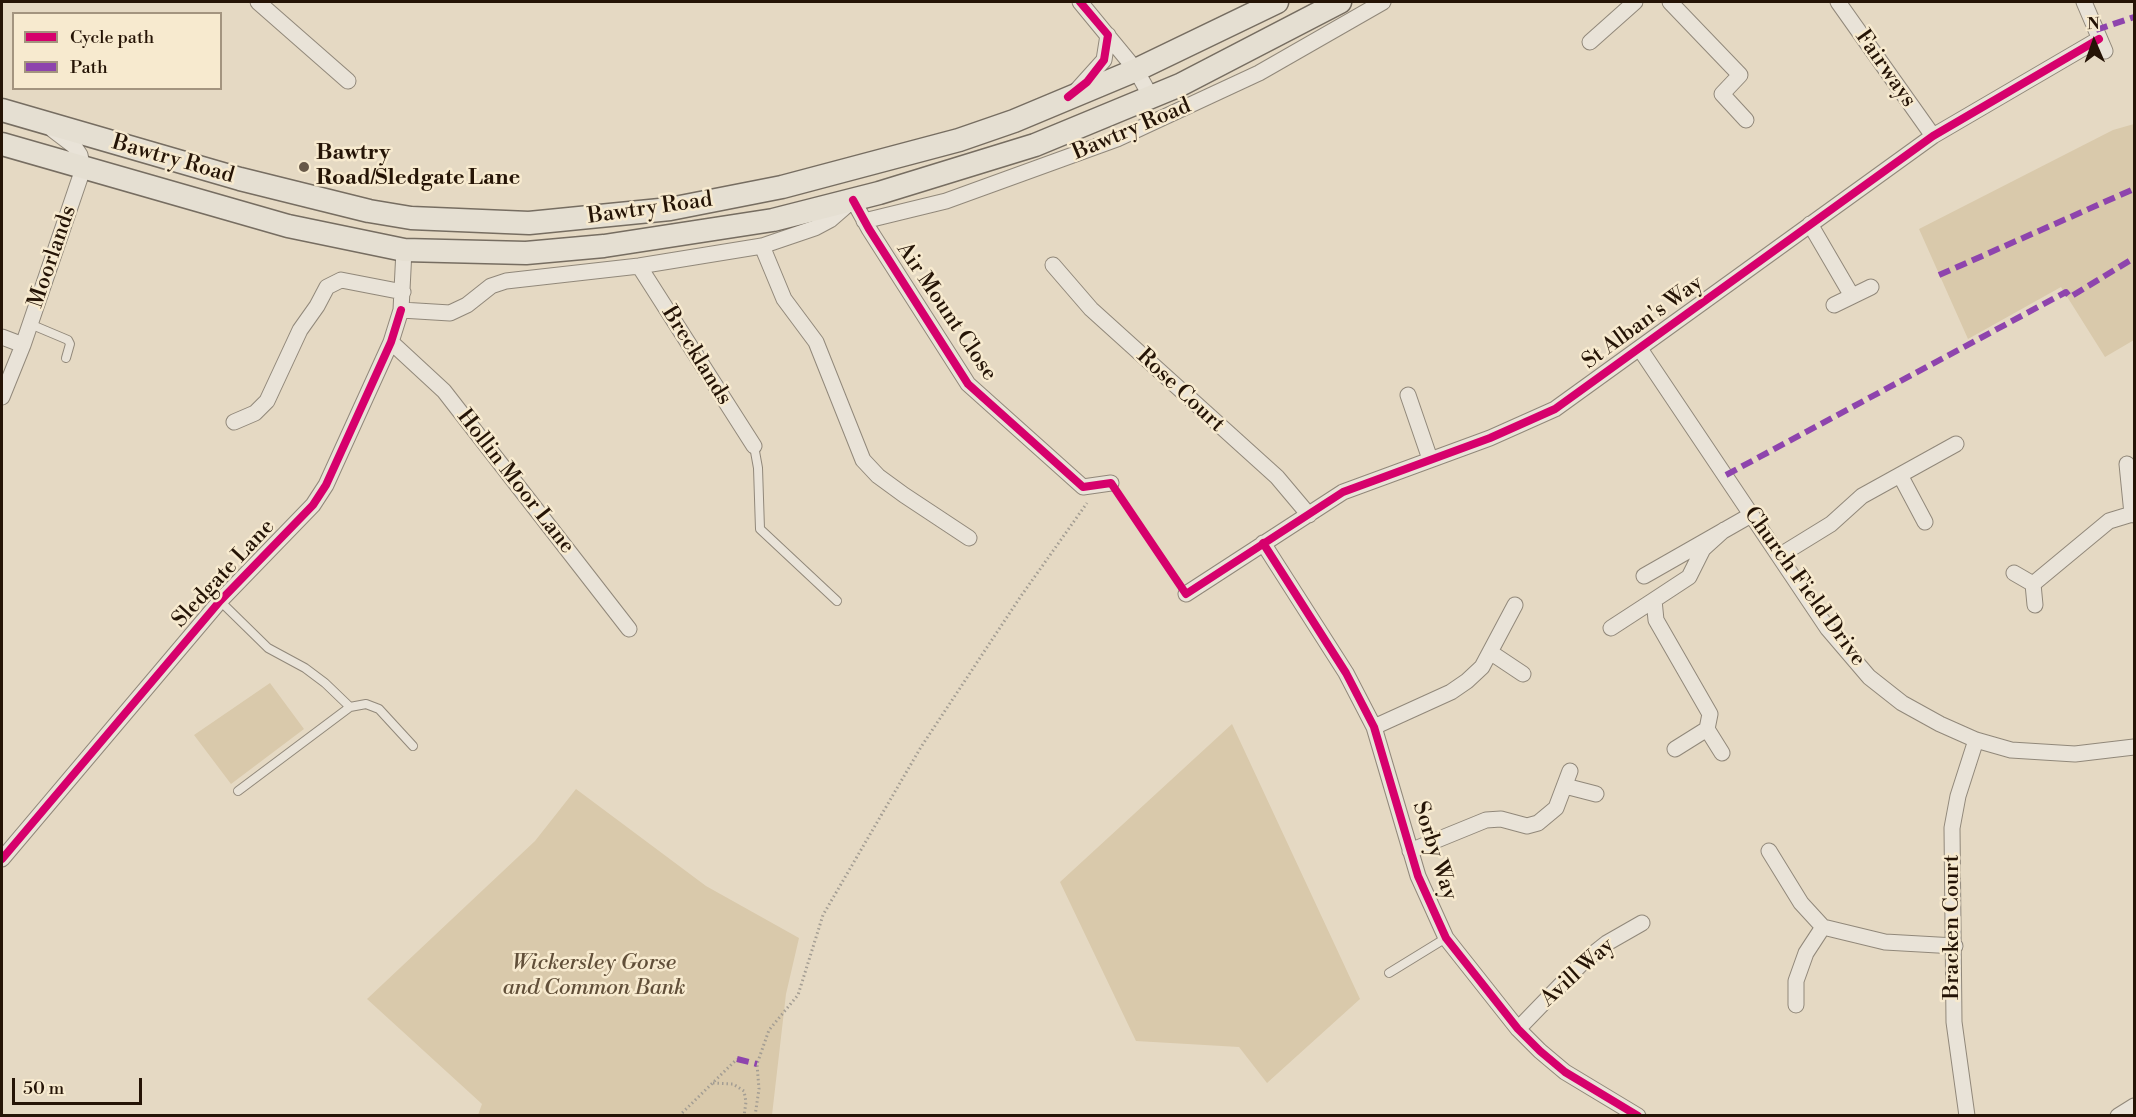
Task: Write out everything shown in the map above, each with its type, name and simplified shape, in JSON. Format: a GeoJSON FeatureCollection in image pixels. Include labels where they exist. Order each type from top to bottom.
{"type":"FeatureCollection","features":[{"type":"Feature","properties":{"kind":"main road","name":"Bawtry Road"},"geometry":{"type":"LineString","coordinates":[[2,144],[83,169],[338,238],[404,250],[526,253],[604,246],[772,220],[853,200],[1035,145],[1151,98],[1250,50],[1340,2]]}},
{"type":"Feature","properties":{"kind":"main road","name":"Bawtry Road"},"geometry":{"type":"LineString","coordinates":[[2,110],[314,199],[369,211],[411,218],[529,223],[670,209],[782,188],[959,140],[1136,70],[1271,4]]}},
{"type":"Feature","properties":{"kind":"main road"},"geometry":{"type":"LineString","coordinates":[[1077,94],[1098,120]]}},
{"type":"Feature","properties":{"kind":"main road"},"geometry":{"type":"LineString","coordinates":[[141,151],[138,164],[141,172],[203,202]]}},
{"type":"Feature","properties":{"kind":"street"},"geometry":{"type":"LineString","coordinates":[[258,2],[348,81]]}},
{"type":"Feature","properties":{"kind":"street"},"geometry":{"type":"LineString","coordinates":[[1080,2],[1136,70],[1151,98]]}},
{"type":"Feature","properties":{"kind":"street","name":"Bawtry Road"},"geometry":{"type":"LineString","coordinates":[[864,221],[946,201],[1117,139],[1258,73],[1383,2]]}},
{"type":"Feature","properties":{"kind":"street"},"geometry":{"type":"LineString","coordinates":[[1590,42],[1635,2]]}},
{"type":"Feature","properties":{"kind":"street"},"geometry":{"type":"LineString","coordinates":[[1670,2],[1740,75],[1722,94],[1746,120]]}},
{"type":"Feature","properties":{"kind":"street","name":"Fairways"},"geometry":{"type":"LineString","coordinates":[[1838,2],[1933,136]]}},
{"type":"Feature","properties":{"kind":"street","name":"St Alban's Way"},"geometry":{"type":"LineString","coordinates":[[1186,594],[1343,492],[1536,419],[1640,349],[1933,136],[2102,45],[2084,2]]}},
{"type":"Feature","properties":{"kind":"street"},"geometry":{"type":"LineString","coordinates":[[1077,94],[1104,60],[1108,35]]}},
{"type":"Feature","properties":{"kind":"street"},"geometry":{"type":"LineString","coordinates":[[39,121],[63,135],[74,146],[80,155],[83,169]]}},
{"type":"Feature","properties":{"kind":"street","name":"Moorlands"},"geometry":{"type":"LineString","coordinates":[[2,397],[23,345],[83,169]]}},
{"type":"Feature","properties":{"kind":"street","name":"Bawtry Road"},"geometry":{"type":"LineString","coordinates":[[401,310],[450,313],[466,305],[491,286],[506,281],[639,266],[762,246],[815,228],[830,220],[853,200]]}},
{"type":"Feature","properties":{"kind":"street","name":"Air Mount Close"},"geometry":{"type":"LineString","coordinates":[[853,200],[864,221],[968,384],[1083,487]]}},
{"type":"Feature","properties":{"kind":"street"},"geometry":{"type":"LineString","coordinates":[[1810,224],[1852,296]]}},
{"type":"Feature","properties":{"kind":"street"},"geometry":{"type":"LineString","coordinates":[[762,246],[784,299],[816,342],[863,460],[878,476],[904,495],[969,537]]}},
{"type":"Feature","properties":{"kind":"street"},"geometry":{"type":"LineString","coordinates":[[401,310],[404,250]]}},
{"type":"Feature","properties":{"kind":"street","name":"Rose Court"},"geometry":{"type":"LineString","coordinates":[[1053,265],[1092,309],[1277,477],[1309,515]]}},
{"type":"Feature","properties":{"kind":"street","name":"Brecklands"},"geometry":{"type":"LineString","coordinates":[[639,266],[754,446]]}},
{"type":"Feature","properties":{"kind":"street"},"geometry":{"type":"LineString","coordinates":[[234,422],[255,413],[267,401],[300,330],[317,306],[327,286],[341,280],[403,292]]}},
{"type":"Feature","properties":{"kind":"street"},"geometry":{"type":"LineString","coordinates":[[1834,305],[1871,287]]}},
{"type":"Feature","properties":{"kind":"street","name":"Sledgate Lane"},"geometry":{"type":"LineString","coordinates":[[2,859],[220,601],[320,495],[392,342],[401,310]]}},
{"type":"Feature","properties":{"kind":"street"},"geometry":{"type":"LineString","coordinates":[[2,337],[23,345]]}},
{"type":"Feature","properties":{"kind":"street","name":"Hollin Moor Lane"},"geometry":{"type":"LineString","coordinates":[[392,342],[444,391],[629,629]]}},
{"type":"Feature","properties":{"kind":"street","name":"Church Field Drive"},"geometry":{"type":"LineString","coordinates":[[1640,349],[1828,629],[1869,677],[1902,703],[1940,724],[1976,740],[2011,750],[2045,754],[2074,754],[2134,747]]}},
{"type":"Feature","properties":{"kind":"street"},"geometry":{"type":"LineString","coordinates":[[1408,396],[1430,459]]}},
{"type":"Feature","properties":{"kind":"street"},"geometry":{"type":"LineString","coordinates":[[1779,556],[1831,524],[1862,496],[1956,444]]}},
{"type":"Feature","properties":{"kind":"street"},"geometry":{"type":"LineString","coordinates":[[2033,584],[2109,521],[2133,515],[2127,464]]}},
{"type":"Feature","properties":{"kind":"street"},"geometry":{"type":"LineString","coordinates":[[1900,475],[1925,522]]}},
{"type":"Feature","properties":{"kind":"street"},"geometry":{"type":"LineString","coordinates":[[1083,487],[1111,483]]}},
{"type":"Feature","properties":{"kind":"street"},"geometry":{"type":"LineString","coordinates":[[1644,576],[1750,514]]}},
{"type":"Feature","properties":{"kind":"street"},"geometry":{"type":"LineString","coordinates":[[1611,628],[1689,577],[1702,549],[1724,530]]}},
{"type":"Feature","properties":{"kind":"street","name":"Sorby Way"},"geometry":{"type":"LineString","coordinates":[[1263,543],[1346,673],[1374,727],[1395,792],[1410,851],[1446,938],[1518,1029],[1565,1072],[1638,1116]]}},
{"type":"Feature","properties":{"kind":"street"},"geometry":{"type":"LineString","coordinates":[[2014,573],[2033,584]]}},
{"type":"Feature","properties":{"kind":"street"},"geometry":{"type":"LineString","coordinates":[[2033,584],[2035,605]]}},
{"type":"Feature","properties":{"kind":"street"},"geometry":{"type":"LineString","coordinates":[[1654,600],[1656,620],[1710,714],[1707,729],[1722,753]]}},
{"type":"Feature","properties":{"kind":"street"},"geometry":{"type":"LineString","coordinates":[[1374,727],[1451,692],[1482,668],[1515,605]]}},
{"type":"Feature","properties":{"kind":"street"},"geometry":{"type":"LineString","coordinates":[[1490,652],[1523,674]]}},
{"type":"Feature","properties":{"kind":"street"},"geometry":{"type":"LineString","coordinates":[[1675,749],[1707,729]]}},
{"type":"Feature","properties":{"kind":"street","name":"Bracken Court"},"geometry":{"type":"LineString","coordinates":[[1967,1116],[1953,1022],[1955,946],[1952,828],[1958,796],[1976,740]]}},
{"type":"Feature","properties":{"kind":"street"},"geometry":{"type":"LineString","coordinates":[[1410,851],[1486,820],[1501,819],[1527,826],[1538,824],[1556,808],[1570,771]]}},
{"type":"Feature","properties":{"kind":"street"},"geometry":{"type":"LineString","coordinates":[[1565,786],[1596,794]]}},
{"type":"Feature","properties":{"kind":"street"},"geometry":{"type":"LineString","coordinates":[[1769,851],[1801,903],[1823,927],[1885,942],[1955,946]]}},
{"type":"Feature","properties":{"kind":"street","name":"Avill Way"},"geometry":{"type":"LineString","coordinates":[[1518,1029],[1583,962],[1607,943],[1642,923]]}},
{"type":"Feature","properties":{"kind":"street"},"geometry":{"type":"LineString","coordinates":[[1796,1005],[1796,981],[1806,953],[1823,927]]}},
{"type":"Feature","properties":{"kind":"street"},"geometry":{"type":"LineString","coordinates":[[2118,1116],[2134,1106]]}},
{"type":"Feature","properties":{"kind":"lane"},"geometry":{"type":"LineString","coordinates":[[30,324],[68,340],[70,344],[66,358]]}},
{"type":"Feature","properties":{"kind":"lane"},"geometry":{"type":"LineString","coordinates":[[754,446],[758,468],[760,529],[837,601]]}},
{"type":"Feature","properties":{"kind":"lane"},"geometry":{"type":"LineString","coordinates":[[220,601],[268,648],[305,668],[350,707]]}},
{"type":"Feature","properties":{"kind":"lane"},"geometry":{"type":"LineString","coordinates":[[238,791],[350,707],[366,704],[379,709],[412,746]]}},
{"type":"Feature","properties":{"kind":"lane"},"geometry":{"type":"LineString","coordinates":[[1389,973],[1446,938]]}},
{"type":"Feature","properties":{"kind":"path"},"geometry":{"type":"LineString","coordinates":[[755,1116],[759,1089],[757,1064],[769,1030],[798,995],[823,915],[921,747],[1021,596],[1088,506],[1083,487]]}},
{"type":"Feature","properties":{"kind":"path"},"geometry":{"type":"LineString","coordinates":[[679,1116],[737,1059]]}},
{"type":"Feature","properties":{"kind":"path"},"geometry":{"type":"LineString","coordinates":[[713,1083],[733,1084],[744,1091],[746,1102],[744,1116]]}},
{"type":"Feature","properties":{"kind":"green space"},"geometry":{"type":"Polygon","coordinates":[[[2134,124],[2134,340],[2105,357],[2061,287],[1968,339],[1919,229],[2113,130],[2134,124]]]}},
{"type":"Feature","properties":{"kind":"green space"},"geometry":{"type":"Polygon","coordinates":[[[270,683],[304,729],[231,784],[194,735],[270,683]]]}},
{"type":"Feature","properties":{"kind":"green space"},"geometry":{"type":"Polygon","coordinates":[[[1232,724],[1360,999],[1267,1083],[1239,1047],[1136,1041],[1060,882],[1232,724]]]}},
{"type":"Feature","properties":{"kind":"green space","name":"Wickersley Gorse and Common Bank"},"geometry":{"type":"Polygon","coordinates":[[[576,789],[706,886],[799,938],[786,994],[772,1115],[478,1115],[482,1104],[367,999],[535,841],[576,789]]]}},
{"type":"Feature","properties":{"kind":"marked path"},"geometry":{"type":"LineString","coordinates":[[2096,30],[2134,17]]}},
{"type":"Feature","properties":{"kind":"marked path"},"geometry":{"type":"LineString","coordinates":[[1939,275],[2134,189]]}},
{"type":"Feature","properties":{"kind":"marked path"},"geometry":{"type":"LineString","coordinates":[[1726,475],[2066,292],[2070,297],[2134,258]]}},
{"type":"Feature","properties":{"kind":"marked path"},"geometry":{"type":"LineString","coordinates":[[737,1059],[757,1064]]}},
{"type":"Feature","properties":{"kind":"cycle path"},"geometry":{"type":"LineString","coordinates":[[1068,97],[1087,82],[1104,60],[1108,35],[1080,2]]}},
{"type":"Feature","properties":{"kind":"cycle path"},"geometry":{"type":"LineString","coordinates":[[853,200],[869,229],[968,384],[1083,487],[1111,483],[1186,594],[1343,492],[1490,438],[1555,409],[1933,136],[2099,39]]}},
{"type":"Feature","properties":{"kind":"cycle path"},"geometry":{"type":"LineString","coordinates":[[2,859],[220,601],[313,505],[326,485],[391,342],[401,310]]}},
{"type":"Feature","properties":{"kind":"cycle path"},"geometry":{"type":"LineString","coordinates":[[1263,543],[1346,673],[1374,727],[1418,876],[1446,938],[1518,1029],[1540,1051],[1565,1072],[1638,1116]]}},
{"type":"Feature","properties":{"kind":"place","name":"Bawtry Road/Sledgate Lane"},"geometry":{"type":"Point","coordinates":[304,167]}}]}
